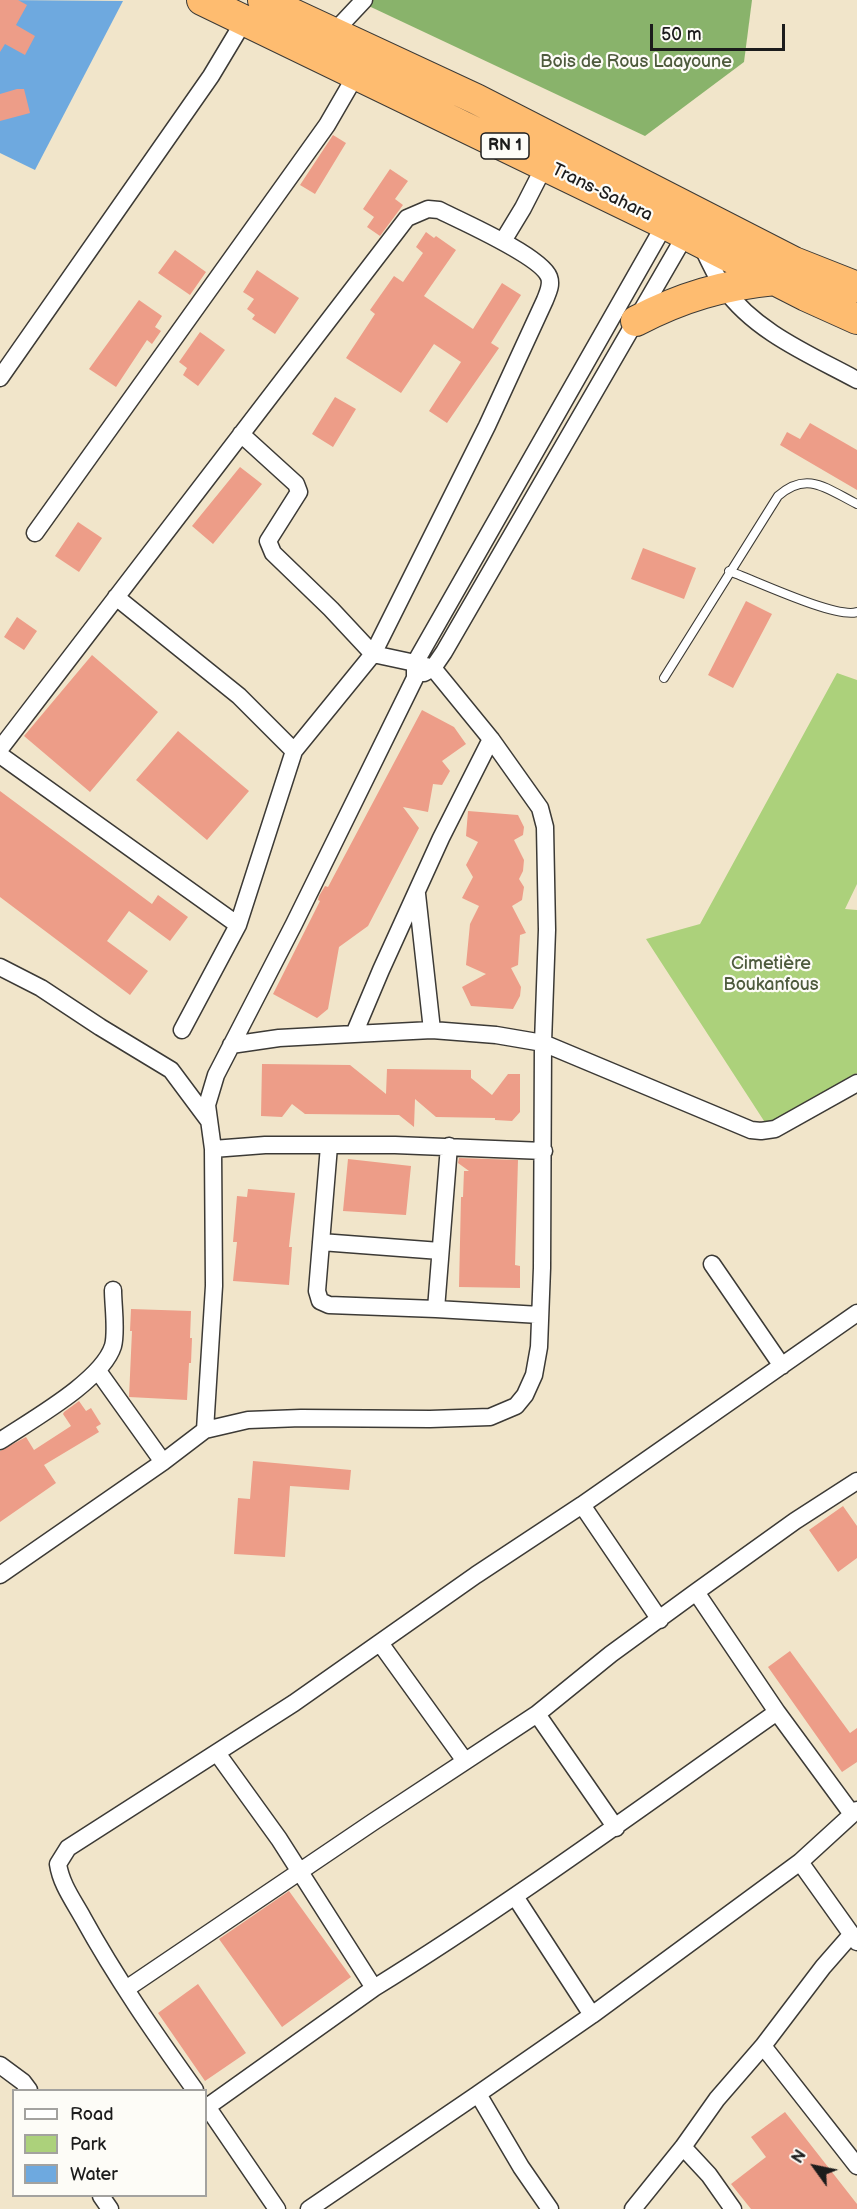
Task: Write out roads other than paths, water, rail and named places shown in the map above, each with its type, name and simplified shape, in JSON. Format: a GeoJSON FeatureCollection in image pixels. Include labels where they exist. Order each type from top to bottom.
{"type":"FeatureCollection","features":[{"type":"Feature","properties":{"kind":"highway","name":"Trans-Sahara"},"geometry":{"type":"LineString","coordinates":[[202,0],[333,33],[476,99],[794,262],[857,287]]}},
{"type":"Feature","properties":{"kind":"highway","name":"Trans-Sahara"},"geometry":{"type":"LineString","coordinates":[[253,12],[356,75],[545,165],[806,296],[857,319]]}},
{"type":"Feature","properties":{"kind":"highway"},"geometry":{"type":"LineString","coordinates":[[636,321],[693,295],[724,287],[775,280]]}},
{"type":"Feature","properties":{"kind":"street"},"geometry":{"type":"LineString","coordinates":[[333,33],[364,0]]}},
{"type":"Feature","properties":{"kind":"street"},"geometry":{"type":"LineString","coordinates":[[0,378],[211,76],[253,12]]}},
{"type":"Feature","properties":{"kind":"street"},"geometry":{"type":"LineString","coordinates":[[35,534],[327,124],[356,75]]}},
{"type":"Feature","properties":{"kind":"street"},"geometry":{"type":"LineString","coordinates":[[503,241],[545,165]]}},
{"type":"Feature","properties":{"kind":"street"},"geometry":{"type":"LineString","coordinates":[[0,749],[325,322],[407,218],[432,208],[503,241],[544,270],[551,285],[488,426],[373,654],[294,751],[238,925],[182,1030]]}},
{"type":"Feature","properties":{"kind":"street"},"geometry":{"type":"LineString","coordinates":[[683,233],[738,304],[774,334],[857,380]]}},
{"type":"Feature","properties":{"kind":"street"},"geometry":{"type":"LineString","coordinates":[[433,668],[636,321],[683,233]]}},
{"type":"Feature","properties":{"kind":"street"},"geometry":{"type":"LineString","coordinates":[[205,1430],[214,1286],[213,1149],[207,1105],[216,1075],[294,924],[415,670],[683,233]]}},
{"type":"Feature","properties":{"kind":"street"},"geometry":{"type":"LineString","coordinates":[[241,434],[296,484],[299,492],[268,541],[269,547],[373,654],[415,670],[433,668]]}},
{"type":"Feature","properties":{"kind":"street"},"geometry":{"type":"LineString","coordinates":[[116,597],[239,696],[294,751]]}},
{"type":"Feature","properties":{"kind":"street"},"geometry":{"type":"LineString","coordinates":[[0,1575],[163,1462],[205,1430],[248,1420],[290,1418],[490,1417],[516,1406],[525,1395],[534,1374],[540,1347],[544,1151],[543,1043],[547,930],[545,827],[540,808],[491,739],[433,668]]}},
{"type":"Feature","properties":{"kind":"street"},"geometry":{"type":"LineString","coordinates":[[354,1034],[416,892],[491,739]]}},
{"type":"Feature","properties":{"kind":"street"},"geometry":{"type":"LineString","coordinates":[[0,755],[238,925]]}},
{"type":"Feature","properties":{"kind":"street"},"geometry":{"type":"LineString","coordinates":[[416,892],[432,1030]]}},
{"type":"Feature","properties":{"kind":"street"},"geometry":{"type":"LineString","coordinates":[[0,967],[41,988],[171,1070],[209,1121]]}},
{"type":"Feature","properties":{"kind":"street"},"geometry":{"type":"LineString","coordinates":[[231,1044],[279,1038],[432,1030],[496,1035],[543,1043],[751,1130],[760,1131],[775,1129],[857,1083]]}},
{"type":"Feature","properties":{"kind":"street"},"geometry":{"type":"LineString","coordinates":[[213,1149],[265,1145],[449,1146],[544,1151]]}},
{"type":"Feature","properties":{"kind":"street"},"geometry":{"type":"LineString","coordinates":[[329,1146],[317,1291],[320,1301],[329,1305],[540,1315]]}},
{"type":"Feature","properties":{"kind":"street"},"geometry":{"type":"LineString","coordinates":[[436,1309],[449,1146]]}},
{"type":"Feature","properties":{"kind":"street"},"geometry":{"type":"LineString","coordinates":[[321,1242],[440,1251]]}},
{"type":"Feature","properties":{"kind":"street"},"geometry":{"type":"LineString","coordinates":[[712,1264],[782,1366]]}},
{"type":"Feature","properties":{"kind":"street"},"geometry":{"type":"LineString","coordinates":[[0,1441],[90,1379],[105,1364],[114,1344],[113,1290]]}},
{"type":"Feature","properties":{"kind":"street"},"geometry":{"type":"LineString","coordinates":[[194,2089],[126,1989],[65,1886],[58,1864],[68,1848],[217,1753],[380,1643],[857,1314]]}},
{"type":"Feature","properties":{"kind":"street"},"geometry":{"type":"LineString","coordinates":[[98,1371],[163,1462]]}},
{"type":"Feature","properties":{"kind":"street"},"geometry":{"type":"LineString","coordinates":[[126,1989],[537,1714],[611,1654],[795,1521],[854,1489]]}},
{"type":"Feature","properties":{"kind":"street"},"geometry":{"type":"LineString","coordinates":[[582,1505],[660,1620]]}},
{"type":"Feature","properties":{"kind":"street"},"geometry":{"type":"LineString","coordinates":[[309,2209],[592,2015],[800,1862],[855,1812],[777,1712],[696,1592]]}},
{"type":"Feature","properties":{"kind":"street"},"geometry":{"type":"LineString","coordinates":[[380,1643],[465,1761]]}},
{"type":"Feature","properties":{"kind":"street"},"geometry":{"type":"LineString","coordinates":[[207,2105],[374,1988],[516,1898],[777,1712]]}},
{"type":"Feature","properties":{"kind":"street"},"geometry":{"type":"LineString","coordinates":[[537,1714],[616,1828]]}},
{"type":"Feature","properties":{"kind":"street"},"geometry":{"type":"LineString","coordinates":[[217,1753],[301,1872],[374,1988]]}},
{"type":"Feature","properties":{"kind":"street"},"geometry":{"type":"LineString","coordinates":[[633,2209],[683,2147],[717,2099],[763,2046],[823,1967],[854,1939],[800,1862]]}},
{"type":"Feature","properties":{"kind":"street"},"geometry":{"type":"LineString","coordinates":[[516,1898],[592,2015]]}},
{"type":"Feature","properties":{"kind":"street"},"geometry":{"type":"LineString","coordinates":[[763,2046],[857,2166]]}},
{"type":"Feature","properties":{"kind":"street"},"geometry":{"type":"LineString","coordinates":[[0,2065],[23,2082],[28,2089]]}},
{"type":"Feature","properties":{"kind":"street"},"geometry":{"type":"LineString","coordinates":[[478,2094],[521,2167],[550,2209]]}},
{"type":"Feature","properties":{"kind":"street"},"geometry":{"type":"LineString","coordinates":[[207,2107],[277,2209]]}},
{"type":"Feature","properties":{"kind":"street"},"geometry":{"type":"LineString","coordinates":[[683,2147],[709,2175],[733,2209]]}},
{"type":"Feature","properties":{"kind":"lane"},"geometry":{"type":"LineString","coordinates":[[664,678],[777,496],[787,488],[801,482],[821,486],[857,504]]}},
{"type":"Feature","properties":{"kind":"lane"},"geometry":{"type":"LineString","coordinates":[[729,571],[824,608],[851,614],[857,612]]}},
{"type":"Feature","properties":{"kind":"water"},"geometry":{"type":"Polygon","coordinates":[[[0,0],[123,1],[35,170],[0,153],[0,0]]]}},
{"type":"Feature","properties":{"kind":"park label","name":"Bois de Rous Laayoune"},"geometry":{"type":"Point","coordinates":[636,62]}},
{"type":"Feature","properties":{"kind":"park label","name":"Cimetière Boukanfous"},"geometry":{"type":"Point","coordinates":[771,974]}}]}
